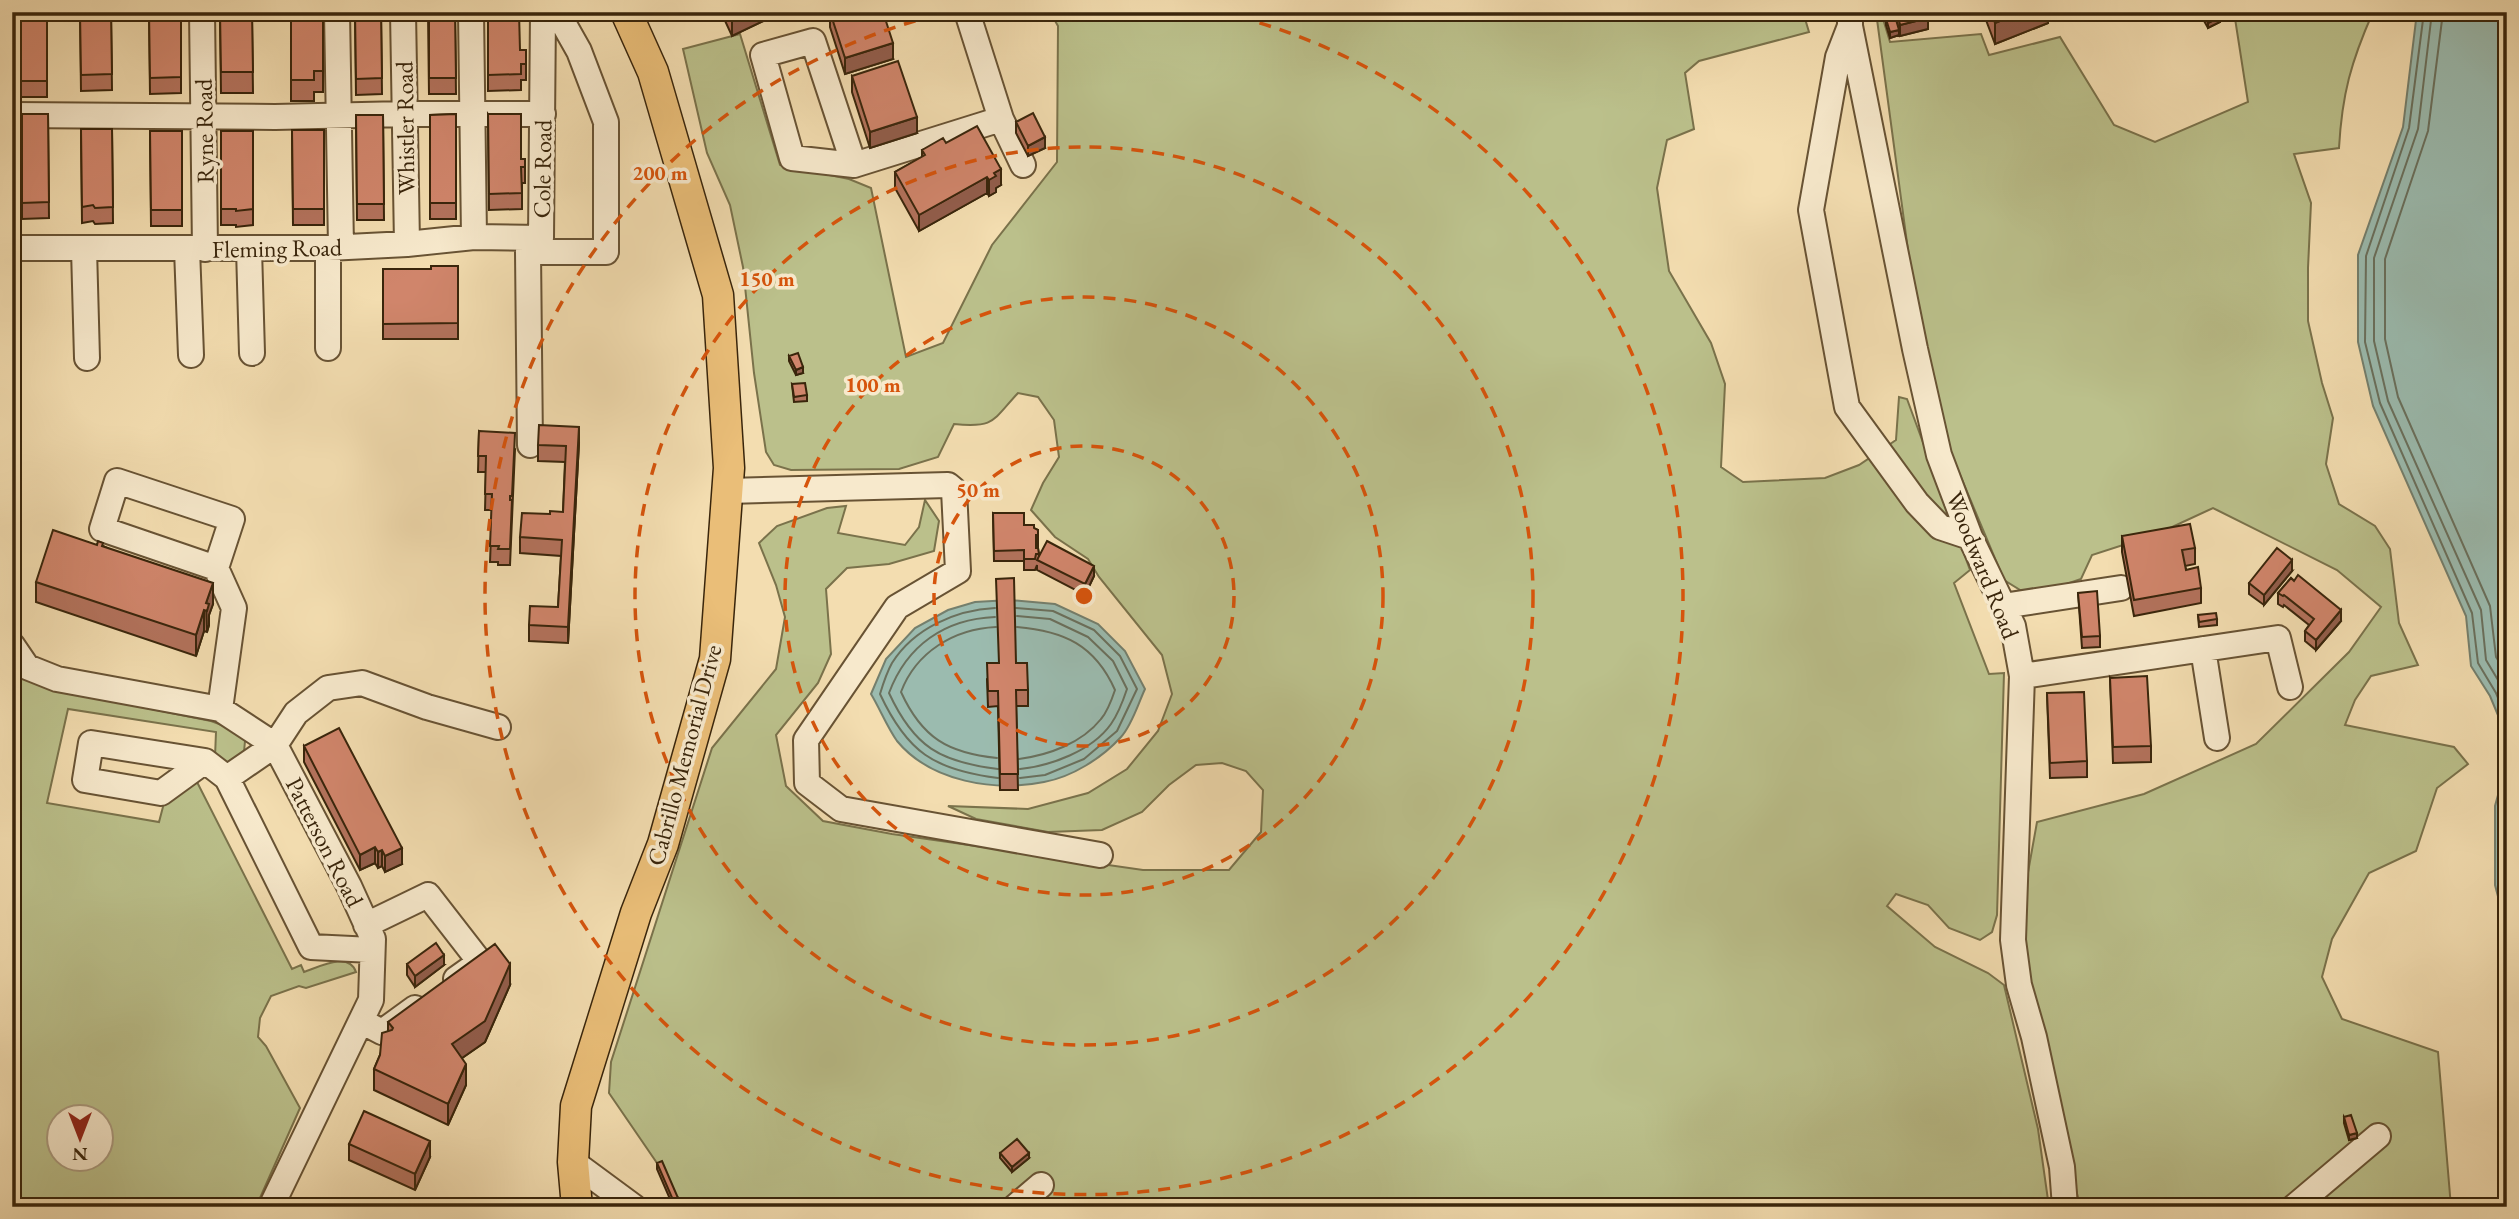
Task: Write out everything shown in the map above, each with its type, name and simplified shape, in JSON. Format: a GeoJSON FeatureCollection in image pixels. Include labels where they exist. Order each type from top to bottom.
{"type":"FeatureCollection","features":[{"type":"Feature","properties":{"kind":"main road","name":"Cabrillo Memorial Drive"},"geometry":{"type":"LineString","coordinates":[[577,1207],[573,1162],[576,1106],[636,913],[663,844],[715,659],[729,468],[718,295],[653,72],[626,12]]}},
{"type":"Feature","properties":{"kind":"street","name":"Ryne Road"},"geometry":{"type":"LineString","coordinates":[[191,355],[203,115],[202,12]]}},
{"type":"Feature","properties":{"kind":"street"},"geometry":{"type":"LineString","coordinates":[[328,348],[339,115],[337,12]]}},
{"type":"Feature","properties":{"kind":"street","name":"Whistler Road"},"geometry":{"type":"LineString","coordinates":[[403,12],[407,244]]}},
{"type":"Feature","properties":{"kind":"street"},"geometry":{"type":"LineString","coordinates":[[471,12],[474,237]]}},
{"type":"Feature","properties":{"kind":"street","name":"Cole Road"},"geometry":{"type":"LineString","coordinates":[[530,445],[534,245],[543,114],[543,12]]}},
{"type":"Feature","properties":{"kind":"street","name":"Fleming Road"},"geometry":{"type":"LineString","coordinates":[[12,248],[334,248],[474,237],[606,252],[606,122],[579,51],[557,12]]}},
{"type":"Feature","properties":{"kind":"street"},"geometry":{"type":"LineString","coordinates":[[967,12],[1001,119],[1023,165]]}},
{"type":"Feature","properties":{"kind":"street"},"geometry":{"type":"LineString","coordinates":[[1850,19],[1838,57],[1811,210],[1847,407],[1917,503],[1940,527],[1970,537]]}},
{"type":"Feature","properties":{"kind":"street","name":"Woodward Road"},"geometry":{"type":"LineString","coordinates":[[1850,19],[1914,349],[1939,455],[1970,537],[2013,626],[2022,676],[2013,940],[2019,985],[2034,1037],[2062,1167],[2065,1207]]}},
{"type":"Feature","properties":{"kind":"street"},"geometry":{"type":"LineString","coordinates":[[854,165],[813,41],[762,55],[792,159],[854,165],[1001,119]]}},
{"type":"Feature","properties":{"kind":"street"},"geometry":{"type":"LineString","coordinates":[[12,115],[275,117],[543,114]]}},
{"type":"Feature","properties":{"kind":"street"},"geometry":{"type":"LineString","coordinates":[[84,249],[87,358]]}},
{"type":"Feature","properties":{"kind":"street"},"geometry":{"type":"LineString","coordinates":[[249,249],[252,353]]}},
{"type":"Feature","properties":{"kind":"street"},"geometry":{"type":"LineString","coordinates":[[216,568],[102,529],[117,481],[232,519],[216,568],[234,608],[220,709]]}},
{"type":"Feature","properties":{"kind":"street"},"geometry":{"type":"LineString","coordinates":[[728,491],[948,485],[954,490],[958,571],[897,607],[806,740],[807,783],[841,809],[1100,855]]}},
{"type":"Feature","properties":{"kind":"street"},"geometry":{"type":"LineString","coordinates":[[2003,606],[2121,588]]}},
{"type":"Feature","properties":{"kind":"street"},"geometry":{"type":"LineString","coordinates":[[2022,676],[2278,638],[2290,687]]}},
{"type":"Feature","properties":{"kind":"street","name":"Patterson Road"},"geometry":{"type":"LineString","coordinates":[[12,645],[27,667],[58,679],[220,709],[275,745],[349,886],[373,939],[371,1000],[271,1207]]}},
{"type":"Feature","properties":{"kind":"street"},"geometry":{"type":"LineString","coordinates":[[2203,649],[2217,738]]}},
{"type":"Feature","properties":{"kind":"street"},"geometry":{"type":"LineString","coordinates":[[227,778],[275,745],[296,713],[328,688],[362,683],[427,707],[498,727]]}},
{"type":"Feature","properties":{"kind":"street"},"geometry":{"type":"LineString","coordinates":[[205,761],[227,778],[311,947],[372,950]]}},
{"type":"Feature","properties":{"kind":"street"},"geometry":{"type":"LineString","coordinates":[[361,1021],[382,1032],[480,962],[428,895],[366,925]]}},
{"type":"Feature","properties":{"kind":"street"},"geometry":{"type":"LineString","coordinates":[[2294,1207],[2378,1136]]}},
{"type":"Feature","properties":{"kind":"street"},"geometry":{"type":"LineString","coordinates":[[573,1162],[634,1207]]}},
{"type":"Feature","properties":{"kind":"street"},"geometry":{"type":"LineString","coordinates":[[1015,1207],[1041,1185]]}},
{"type":"Feature","properties":{"kind":"green space"},"geometry":{"type":"Polygon","coordinates":[[[1050,12],[1803,12],[1809,32],[1699,61],[1685,73],[1694,129],[1667,140],[1657,188],[1669,271],[1711,343],[1725,384],[1721,467],[1743,482],[1825,478],[1859,465],[1896,440],[1899,397],[1907,399],[1970,570],[1954,583],[1989,674],[2004,673],[1997,915],[1992,932],[1980,940],[1949,928],[1928,905],[1896,894],[1887,906],[1935,947],[1988,973],[2004,985],[2038,1129],[2049,1207],[682,1207],[659,1166],[609,1093],[611,1062],[712,748],[776,669],[785,617],[776,585],[759,543],[777,526],[827,508],[846,506],[838,533],[905,545],[919,527],[925,500],[939,521],[934,551],[889,564],[847,568],[826,589],[831,654],[818,683],[776,735],[786,786],[823,821],[892,834],[1143,870],[1229,870],[1261,832],[1263,790],[1246,771],[1222,763],[1196,765],[1169,785],[1142,812],[1102,830],[1048,832],[976,819],[948,806],[1028,809],[1088,793],[1127,769],[1158,731],[1172,694],[1162,655],[1099,577],[1088,559],[1055,537],[1031,510],[1059,457],[1054,420],[1038,397],[1018,393],[992,420],[978,425],[954,424],[938,457],[899,469],[791,470],[774,465],[766,452],[754,373],[743,267],[730,205],[707,153],[683,49],[740,34],[780,165],[849,179],[871,188],[906,357],[943,343],[992,245],[1057,162],[1058,26],[1050,12]]]}},
{"type":"Feature","properties":{"kind":"green space"},"geometry":{"type":"Polygon","coordinates":[[[1876,12],[1881,12],[1890,42],[1981,34],[1989,55],[2060,37],[2114,125],[2155,142],[2248,102],[2234,12],[2373,12],[2349,78],[2342,111],[2339,148],[2294,154],[2311,203],[2308,321],[2333,418],[2326,464],[2339,504],[2375,526],[2390,549],[2399,623],[2418,665],[2371,676],[2355,700],[2345,725],[2454,747],[2468,764],[2437,788],[2416,851],[2369,873],[2332,939],[2322,977],[2342,1019],[2438,1052],[2451,1207],[2080,1207],[2025,960],[2025,889],[2037,822],[2144,794],[2256,744],[2349,652],[2381,607],[2337,570],[2213,508],[2157,534],[2092,555],[2081,579],[2043,592],[2025,593],[2004,580],[1945,439],[1916,310],[1876,12]]]}},
{"type":"Feature","properties":{"kind":"green space"},"geometry":{"type":"Polygon","coordinates":[[[12,658],[72,693],[211,721],[240,734],[245,741],[244,752],[223,765],[215,757],[216,732],[68,709],[47,803],[159,822],[164,803],[196,780],[292,969],[301,965],[304,972],[340,961],[347,962],[356,972],[271,996],[260,1018],[258,1037],[266,1046],[300,1108],[256,1207],[12,1207],[12,658]]]}},
{"type":"Feature","properties":{"kind":"water"},"geometry":{"type":"Polygon","coordinates":[[[2417,12],[2507,12],[2507,964],[2505,923],[2495,885],[2495,806],[2505,770],[2505,732],[2490,696],[2471,666],[2466,616],[2373,406],[2358,342],[2358,255],[2403,127],[2417,12]]]}},
{"type":"Feature","properties":{"kind":"water"},"geometry":{"type":"Polygon","coordinates":[[[1010,600],[1055,604],[1098,624],[1125,651],[1145,689],[1132,720],[1121,737],[1096,759],[1076,771],[1055,779],[1025,785],[1005,786],[965,781],[927,766],[911,755],[893,736],[871,694],[886,659],[915,628],[948,610],[975,602],[1010,600]]]}},
{"type":"Feature","properties":{"kind":"building"},"geometry":{"type":"Polygon","coordinates":[[[21,12],[47,12],[47,81],[21,81],[21,12]]]}},
{"type":"Feature","properties":{"kind":"building"},"geometry":{"type":"Polygon","coordinates":[[[80,12],[111,12],[112,74],[81,75],[80,12]]]}},
{"type":"Feature","properties":{"kind":"building"},"geometry":{"type":"Polygon","coordinates":[[[149,12],[181,12],[181,77],[150,78],[149,12]]]}},
{"type":"Feature","properties":{"kind":"building"},"geometry":{"type":"Polygon","coordinates":[[[220,12],[252,12],[253,72],[221,72],[220,12]]]}},
{"type":"Feature","properties":{"kind":"building"},"geometry":{"type":"Polygon","coordinates":[[[291,12],[323,12],[323,71],[314,71],[314,80],[291,80],[291,12]]]}},
{"type":"Feature","properties":{"kind":"building"},"geometry":{"type":"Polygon","coordinates":[[[355,12],[381,12],[382,78],[356,79],[355,12]]]}},
{"type":"Feature","properties":{"kind":"building"},"geometry":{"type":"Polygon","coordinates":[[[429,12],[455,12],[456,78],[429,78],[429,12]]]}},
{"type":"Feature","properties":{"kind":"building"},"geometry":{"type":"Polygon","coordinates":[[[488,12],[519,12],[520,50],[526,50],[526,64],[521,64],[521,74],[488,75],[488,12]]]}},
{"type":"Feature","properties":{"kind":"building"},"geometry":{"type":"Polygon","coordinates":[[[830,12],[883,12],[893,43],[845,58],[830,12]]]}},
{"type":"Feature","properties":{"kind":"building"},"geometry":{"type":"Polygon","coordinates":[[[1897,12],[1927,12],[1928,18],[1900,25],[1897,12]]]}},
{"type":"Feature","properties":{"kind":"building"},"geometry":{"type":"Polygon","coordinates":[[[1991,12],[2022,12],[1995,23],[1991,12]]]}},
{"type":"Feature","properties":{"kind":"building"},"geometry":{"type":"Polygon","coordinates":[[[2202,12],[2218,12],[2220,17],[2208,23],[2202,12]]]}},
{"type":"Feature","properties":{"kind":"building"},"geometry":{"type":"Polygon","coordinates":[[[1895,16],[1899,30],[1890,32],[1886,19],[1895,16]]]}},
{"type":"Feature","properties":{"kind":"building"},"geometry":{"type":"Polygon","coordinates":[[[898,61],[917,117],[870,132],[852,76],[898,61]]]}},
{"type":"Feature","properties":{"kind":"building"},"geometry":{"type":"Polygon","coordinates":[[[1033,113],[1045,137],[1028,146],[1016,122],[1033,113]]]}},
{"type":"Feature","properties":{"kind":"building"},"geometry":{"type":"Polygon","coordinates":[[[22,114],[48,114],[49,202],[22,203],[22,114]]]}},
{"type":"Feature","properties":{"kind":"building"},"geometry":{"type":"Polygon","coordinates":[[[456,114],[456,203],[430,203],[430,115],[456,114]]]}},
{"type":"Feature","properties":{"kind":"building"},"geometry":{"type":"Polygon","coordinates":[[[488,114],[521,114],[521,159],[525,159],[525,167],[521,167],[522,193],[489,194],[488,114]]]}},
{"type":"Feature","properties":{"kind":"building"},"geometry":{"type":"Polygon","coordinates":[[[356,115],[383,115],[384,204],[357,204],[356,115]]]}},
{"type":"Feature","properties":{"kind":"building"},"geometry":{"type":"Polygon","coordinates":[[[977,126],[1001,169],[989,180],[987,177],[919,215],[895,172],[925,155],[922,150],[943,138],[946,143],[977,126]]]}},
{"type":"Feature","properties":{"kind":"building"},"geometry":{"type":"Polygon","coordinates":[[[81,129],[112,129],[113,207],[82,207],[81,129]]]}},
{"type":"Feature","properties":{"kind":"building"},"geometry":{"type":"Polygon","coordinates":[[[292,130],[324,130],[324,209],[293,209],[292,130]]]}},
{"type":"Feature","properties":{"kind":"building"},"geometry":{"type":"Polygon","coordinates":[[[150,131],[182,131],[182,210],[151,210],[150,131]]]}},
{"type":"Feature","properties":{"kind":"building"},"geometry":{"type":"Polygon","coordinates":[[[221,131],[253,131],[253,209],[221,209],[221,131]]]}},
{"type":"Feature","properties":{"kind":"building"},"geometry":{"type":"Polygon","coordinates":[[[431,266],[458,266],[458,323],[383,324],[383,269],[431,269],[431,266]]]}},
{"type":"Feature","properties":{"kind":"building"},"geometry":{"type":"Polygon","coordinates":[[[798,353],[803,367],[796,370],[789,356],[798,353]]]}},
{"type":"Feature","properties":{"kind":"building"},"geometry":{"type":"Polygon","coordinates":[[[805,383],[807,395],[794,397],[792,384],[805,383]]]}},
{"type":"Feature","properties":{"kind":"building"},"geometry":{"type":"Polygon","coordinates":[[[539,425],[579,427],[568,627],[529,625],[530,606],[558,607],[562,540],[520,537],[522,513],[563,512],[566,446],[538,445],[539,425]]]}},
{"type":"Feature","properties":{"kind":"building"},"geometry":{"type":"Polygon","coordinates":[[[479,431],[515,433],[510,496],[510,549],[490,546],[492,494],[485,494],[486,456],[478,456],[479,431]]]}},
{"type":"Feature","properties":{"kind":"building"},"geometry":{"type":"Polygon","coordinates":[[[993,513],[1024,513],[1024,525],[1034,525],[1038,530],[1036,548],[1039,554],[1036,554],[1035,559],[1024,559],[1024,550],[994,551],[993,513]]]}},
{"type":"Feature","properties":{"kind":"building"},"geometry":{"type":"Polygon","coordinates":[[[2190,524],[2195,548],[2182,550],[2186,570],[2198,567],[2201,588],[2134,600],[2122,536],[2190,524]]]}},
{"type":"Feature","properties":{"kind":"building"},"geometry":{"type":"Polygon","coordinates":[[[53,530],[97,545],[98,541],[103,543],[102,546],[213,583],[206,603],[209,604],[207,611],[204,610],[196,635],[36,582],[53,530]]]}},
{"type":"Feature","properties":{"kind":"building"},"geometry":{"type":"Polygon","coordinates":[[[1047,541],[1094,566],[1085,584],[1037,560],[1047,541]]]}},
{"type":"Feature","properties":{"kind":"building"},"geometry":{"type":"Polygon","coordinates":[[[2277,548],[2292,560],[2264,595],[2249,583],[2277,548]]]}},
{"type":"Feature","properties":{"kind":"building"},"geometry":{"type":"Polygon","coordinates":[[[2298,575],[2341,610],[2316,640],[2305,631],[2314,619],[2278,593],[2291,578],[2294,581],[2298,575]]]}},
{"type":"Feature","properties":{"kind":"building"},"geometry":{"type":"Polygon","coordinates":[[[1014,578],[1016,663],[1027,663],[1028,690],[1016,690],[1018,774],[1000,774],[998,691],[988,691],[987,663],[999,663],[996,579],[1014,578]]]}},
{"type":"Feature","properties":{"kind":"building"},"geometry":{"type":"Polygon","coordinates":[[[2097,591],[2100,636],[2082,637],[2078,593],[2097,591]]]}},
{"type":"Feature","properties":{"kind":"building"},"geometry":{"type":"Polygon","coordinates":[[[2216,613],[2217,619],[2199,622],[2198,615],[2216,613]]]}},
{"type":"Feature","properties":{"kind":"building"},"geometry":{"type":"Polygon","coordinates":[[[2147,676],[2151,746],[2113,747],[2110,678],[2147,676]]]}},
{"type":"Feature","properties":{"kind":"building"},"geometry":{"type":"Polygon","coordinates":[[[2084,692],[2087,761],[2050,763],[2047,693],[2084,692]]]}},
{"type":"Feature","properties":{"kind":"building"},"geometry":{"type":"Polygon","coordinates":[[[339,728],[402,848],[385,856],[382,850],[378,852],[375,847],[360,855],[304,746],[339,728]]]}},
{"type":"Feature","properties":{"kind":"building"},"geometry":{"type":"Polygon","coordinates":[[[436,943],[444,955],[415,976],[407,964],[436,943]]]}},
{"type":"Feature","properties":{"kind":"building"},"geometry":{"type":"Polygon","coordinates":[[[495,944],[510,964],[485,1021],[452,1044],[466,1064],[448,1104],[374,1069],[380,1055],[382,1033],[393,1028],[388,1022],[495,944]]]}},
{"type":"Feature","properties":{"kind":"building"},"geometry":{"type":"Polygon","coordinates":[[[364,1111],[430,1141],[415,1174],[349,1144],[364,1111]]]}},
{"type":"Feature","properties":{"kind":"building"},"geometry":{"type":"Polygon","coordinates":[[[2351,1115],[2357,1133],[2349,1135],[2344,1117],[2351,1115]]]}},
{"type":"Feature","properties":{"kind":"building"},"geometry":{"type":"Polygon","coordinates":[[[1017,1139],[1029,1153],[1012,1167],[1000,1153],[1017,1139]]]}},
{"type":"Feature","properties":{"kind":"building"},"geometry":{"type":"Polygon","coordinates":[[[662,1161],[678,1198],[673,1200],[657,1163],[662,1161]]]}}]}
